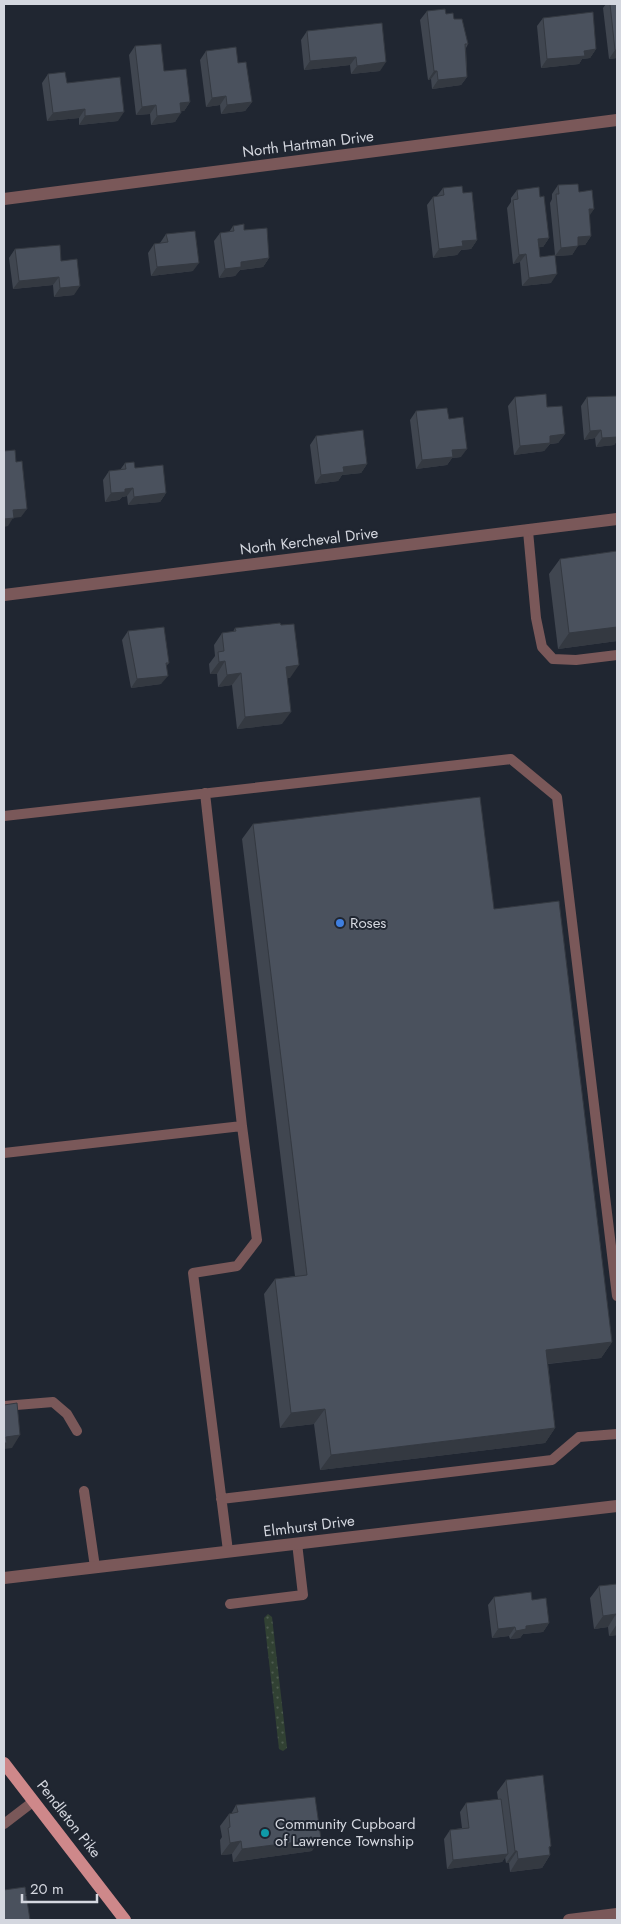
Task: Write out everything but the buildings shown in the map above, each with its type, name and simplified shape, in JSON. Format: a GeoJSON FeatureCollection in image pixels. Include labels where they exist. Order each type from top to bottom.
{"type":"FeatureCollection","features":[{"type":"Feature","properties":{"kind":"main road","name":"Pendleton Pike"},"geometry":{"type":"LineString","coordinates":[[4,1763],[126,1920]]}},
{"type":"Feature","properties":{"kind":"street","name":"North Hartman Drive"},"geometry":{"type":"LineString","coordinates":[[4,199],[617,120]]}},
{"type":"Feature","properties":{"kind":"street","name":"North Kercheval Drive"},"geometry":{"type":"LineString","coordinates":[[4,595],[617,519]]}},
{"type":"Feature","properties":{"kind":"street","name":"Elmhurst Drive"},"geometry":{"type":"LineString","coordinates":[[4,1578],[617,1506]]}},
{"type":"Feature","properties":{"kind":"street"},"geometry":{"type":"LineString","coordinates":[[569,1920],[617,1914]]}},
{"type":"Feature","properties":{"kind":"lane"},"geometry":{"type":"LineString","coordinates":[[528,531],[536,618],[542,647],[553,659],[576,660],[617,655]]}},
{"type":"Feature","properties":{"kind":"lane"},"geometry":{"type":"LineString","coordinates":[[4,816],[512,759],[557,797],[617,1296]]}},
{"type":"Feature","properties":{"kind":"lane"},"geometry":{"type":"LineString","coordinates":[[205,793],[242,1126],[257,1240],[237,1266],[193,1272],[228,1551]]}},
{"type":"Feature","properties":{"kind":"lane"},"geometry":{"type":"LineString","coordinates":[[4,1153],[242,1126]]}},
{"type":"Feature","properties":{"kind":"lane"},"geometry":{"type":"LineString","coordinates":[[4,1406],[53,1402],[67,1414],[77,1431]]}},
{"type":"Feature","properties":{"kind":"lane"},"geometry":{"type":"LineString","coordinates":[[221,1499],[552,1460],[580,1437],[617,1434]]}},
{"type":"Feature","properties":{"kind":"lane"},"geometry":{"type":"LineString","coordinates":[[84,1492],[96,1567]]}},
{"type":"Feature","properties":{"kind":"lane"},"geometry":{"type":"LineString","coordinates":[[230,1604],[303,1595],[297,1543]]}},
{"type":"Feature","properties":{"kind":"lane"},"geometry":{"type":"LineString","coordinates":[[4,1824],[34,1801]]}},
{"type":"Feature","properties":{"kind":"green space"},"geometry":{"type":"Polygon","coordinates":[[[268,1614],[272,1617],[287,1748],[283,1751],[279,1749],[264,1618],[268,1614]]]}},
{"type":"Feature","properties":{"kind":"place","name":"Roses"},"geometry":{"type":"Point","coordinates":[340,923]}},
{"type":"Feature","properties":{"kind":"place","name":"Community Cupboard of Lawrence Township"},"geometry":{"type":"Point","coordinates":[265,1833]}}]}
